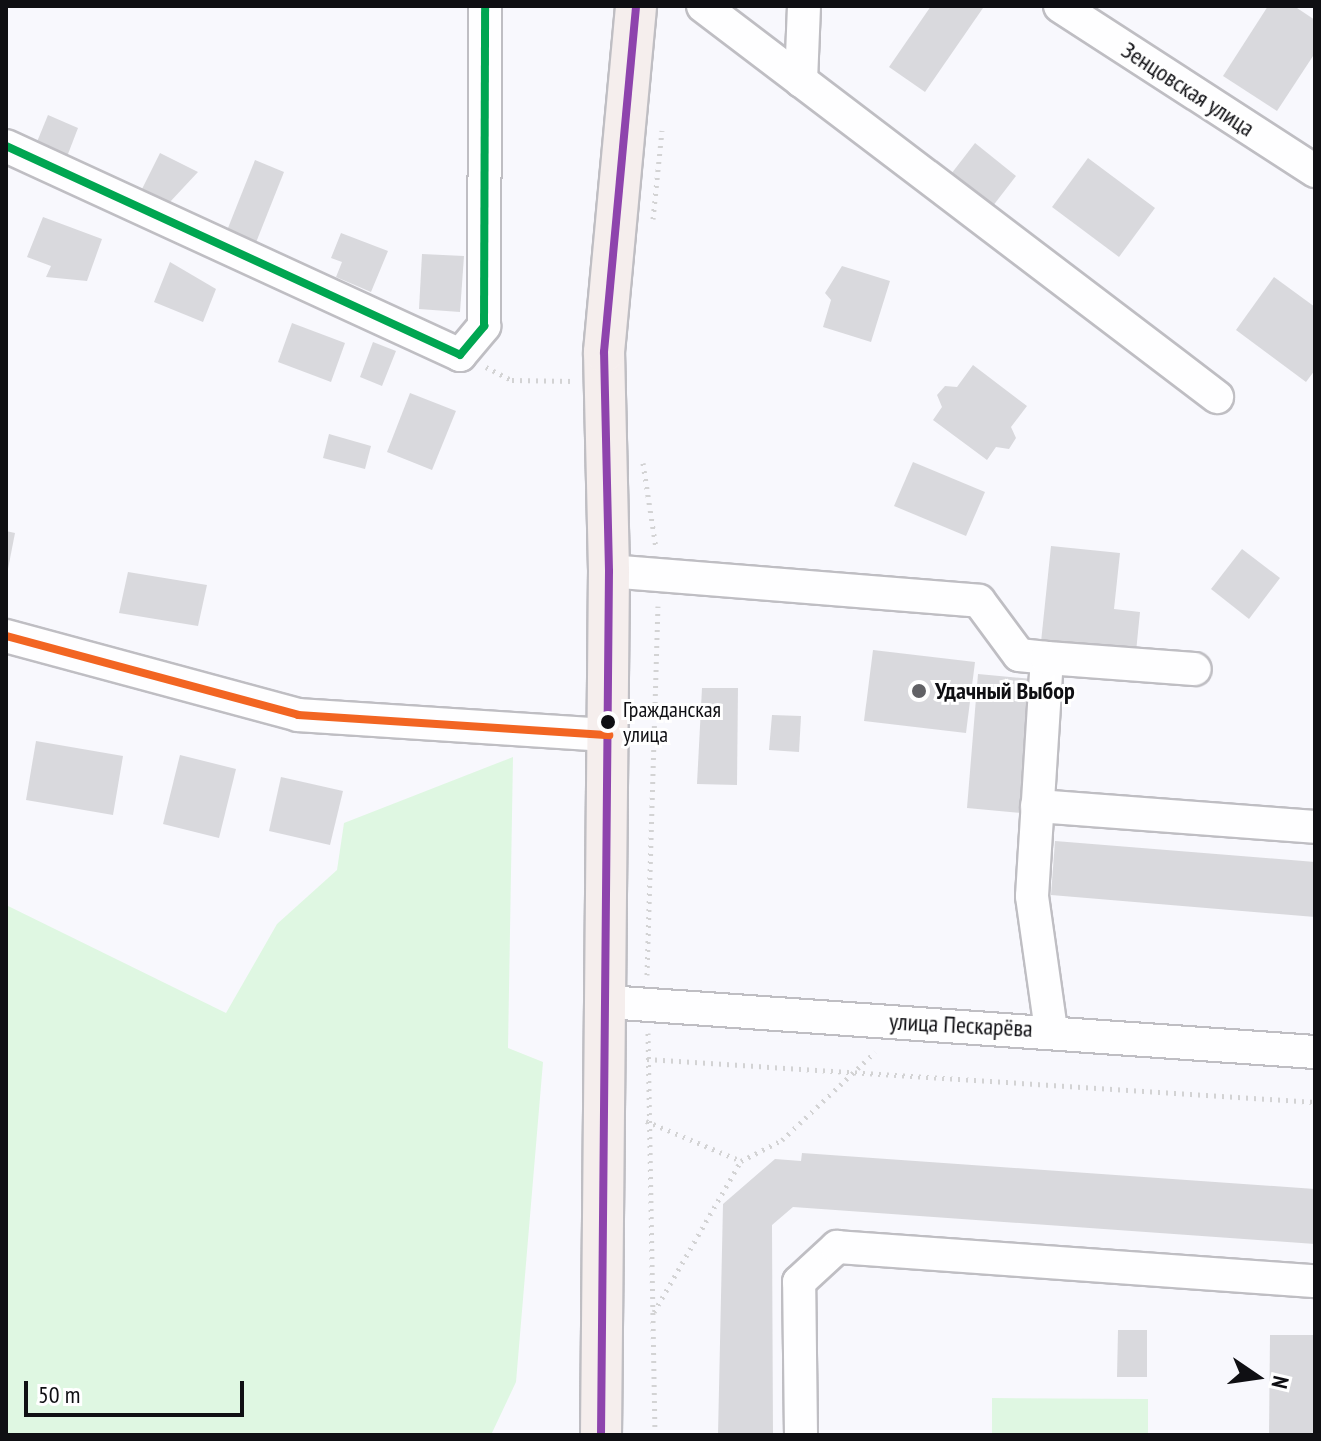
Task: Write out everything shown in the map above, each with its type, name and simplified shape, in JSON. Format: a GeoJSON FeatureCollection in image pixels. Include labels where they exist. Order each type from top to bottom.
{"type":"FeatureCollection","features":[{"type":"Feature","properties":{"kind":"main road"},"geometry":{"type":"LineString","coordinates":[[601,1435],[609,735],[604,382],[636,6]]}},
{"type":"Feature","properties":{"kind":"street"},"geometry":{"type":"LineString","coordinates":[[6,146],[460,355],[484,326],[485,6]]}},
{"type":"Feature","properties":{"kind":"street"},"geometry":{"type":"LineString","coordinates":[[703,6],[1217,397]]}},
{"type":"Feature","properties":{"kind":"street"},"geometry":{"type":"LineString","coordinates":[[801,81],[804,6]]}},
{"type":"Feature","properties":{"kind":"street","name":"Зенцовская улица"},"geometry":{"type":"LineString","coordinates":[[1060,6],[1315,171]]}},
{"type":"Feature","properties":{"kind":"street"},"geometry":{"type":"LineString","coordinates":[[609,571],[979,601],[1019,655],[1195,669]]}},
{"type":"Feature","properties":{"kind":"street"},"geometry":{"type":"LineString","coordinates":[[6,636],[298,715],[609,735]]}},
{"type":"Feature","properties":{"kind":"street"},"geometry":{"type":"LineString","coordinates":[[1047,658],[1032,896],[1051,1030]]}},
{"type":"Feature","properties":{"kind":"street"},"geometry":{"type":"LineString","coordinates":[[1037,806],[1315,827]]}},
{"type":"Feature","properties":{"kind":"street","name":"улица Пескарёва"},"geometry":{"type":"LineString","coordinates":[[607,1002],[1051,1030],[1315,1052]]}},
{"type":"Feature","properties":{"kind":"street"},"geometry":{"type":"LineString","coordinates":[[801,1435],[799,1282],[837,1247],[1315,1281]]}},
{"type":"Feature","properties":{"kind":"path"},"geometry":{"type":"LineString","coordinates":[[647,234],[657,207],[660,122]]}},
{"type":"Feature","properties":{"kind":"path"},"geometry":{"type":"LineString","coordinates":[[460,355],[512,380],[604,382]]}},
{"type":"Feature","properties":{"kind":"path"},"geometry":{"type":"LineString","coordinates":[[642,456],[658,575],[646,1121],[655,1435]]}},
{"type":"Feature","properties":{"kind":"path"},"geometry":{"type":"LineString","coordinates":[[653,1313],[741,1161],[782,1140],[853,1071],[910,1022]]}},
{"type":"Feature","properties":{"kind":"path"},"geometry":{"type":"LineString","coordinates":[[647,1059],[1315,1102]]}},
{"type":"Feature","properties":{"kind":"path"},"geometry":{"type":"LineString","coordinates":[[646,1121],[741,1161]]}},
{"type":"Feature","properties":{"kind":"green space"},"geometry":{"type":"Polygon","coordinates":[[[513,757],[508,1048],[543,1062],[516,1382],[491,1435],[6,1435],[6,905],[226,1013],[277,924],[337,870],[344,823],[513,757]]]}},
{"type":"Feature","properties":{"kind":"green space"},"geometry":{"type":"Polygon","coordinates":[[[992,1398],[1148,1399],[1148,1435],[992,1435],[992,1398]]]}},
{"type":"Feature","properties":{"kind":"building"},"geometry":{"type":"Polygon","coordinates":[[[931,6],[983,8],[925,92],[889,67],[931,6]]]}},
{"type":"Feature","properties":{"kind":"building"},"geometry":{"type":"Polygon","coordinates":[[[1268,6],[1294,6],[1315,20],[1315,53],[1277,111],[1223,76],[1268,6]]]}},
{"type":"Feature","properties":{"kind":"building"},"geometry":{"type":"Polygon","coordinates":[[[48,115],[78,128],[63,167],[32,154],[48,115]]]}},
{"type":"Feature","properties":{"kind":"building"},"geometry":{"type":"Polygon","coordinates":[[[975,143],[1016,176],[989,211],[948,178],[975,143]]]}},
{"type":"Feature","properties":{"kind":"building"},"geometry":{"type":"Polygon","coordinates":[[[160,153],[198,172],[169,203],[142,189],[160,153]]]}},
{"type":"Feature","properties":{"kind":"building"},"geometry":{"type":"Polygon","coordinates":[[[1088,158],[1155,208],[1119,257],[1052,207],[1088,158]]]}},
{"type":"Feature","properties":{"kind":"building"},"geometry":{"type":"Polygon","coordinates":[[[255,160],[284,172],[255,245],[226,233],[255,160]]]}},
{"type":"Feature","properties":{"kind":"building"},"geometry":{"type":"Polygon","coordinates":[[[43,217],[102,239],[87,281],[46,277],[51,266],[27,257],[43,217]]]}},
{"type":"Feature","properties":{"kind":"building"},"geometry":{"type":"Polygon","coordinates":[[[341,233],[388,251],[371,292],[336,277],[342,262],[331,258],[341,233]]]}},
{"type":"Feature","properties":{"kind":"building"},"geometry":{"type":"Polygon","coordinates":[[[422,254],[464,256],[460,312],[419,309],[422,254]]]}},
{"type":"Feature","properties":{"kind":"building"},"geometry":{"type":"Polygon","coordinates":[[[170,262],[216,289],[203,322],[154,302],[170,262]]]}},
{"type":"Feature","properties":{"kind":"building"},"geometry":{"type":"Polygon","coordinates":[[[842,266],[890,281],[871,342],[823,327],[831,300],[825,293],[842,266]]]}},
{"type":"Feature","properties":{"kind":"building"},"geometry":{"type":"Polygon","coordinates":[[[1274,277],[1315,307],[1315,370],[1306,382],[1236,330],[1274,277]]]}},
{"type":"Feature","properties":{"kind":"building"},"geometry":{"type":"Polygon","coordinates":[[[292,323],[345,343],[331,382],[278,362],[292,323]]]}},
{"type":"Feature","properties":{"kind":"building"},"geometry":{"type":"Polygon","coordinates":[[[373,342],[396,351],[382,386],[360,377],[373,342]]]}},
{"type":"Feature","properties":{"kind":"building"},"geometry":{"type":"Polygon","coordinates":[[[973,365],[1027,406],[1011,427],[1016,438],[1009,449],[996,447],[987,460],[933,420],[942,407],[937,395],[945,386],[957,387],[973,365]]]}},
{"type":"Feature","properties":{"kind":"building"},"geometry":{"type":"Polygon","coordinates":[[[410,393],[456,411],[432,470],[387,452],[410,393]]]}},
{"type":"Feature","properties":{"kind":"building"},"geometry":{"type":"Polygon","coordinates":[[[329,434],[371,446],[365,469],[323,458],[329,434]]]}},
{"type":"Feature","properties":{"kind":"building"},"geometry":{"type":"Polygon","coordinates":[[[913,462],[985,492],[966,536],[894,506],[913,462]]]}},
{"type":"Feature","properties":{"kind":"building"},"geometry":{"type":"Polygon","coordinates":[[[6,531],[15,533],[7,574],[6,573],[6,531]]]}},
{"type":"Feature","properties":{"kind":"building"},"geometry":{"type":"Polygon","coordinates":[[[1051,546],[1120,553],[1114,609],[1140,612],[1136,652],[1041,642],[1051,546]]]}},
{"type":"Feature","properties":{"kind":"building"},"geometry":{"type":"Polygon","coordinates":[[[1242,549],[1280,578],[1249,619],[1211,589],[1242,549]]]}},
{"type":"Feature","properties":{"kind":"building"},"geometry":{"type":"Polygon","coordinates":[[[128,572],[207,585],[198,626],[119,613],[128,572]]]}},
{"type":"Feature","properties":{"kind":"building","name":"Удачный Выбор"},"geometry":{"type":"Polygon","coordinates":[[[873,650],[975,662],[966,733],[864,721],[873,650]]]}},
{"type":"Feature","properties":{"kind":"building"},"geometry":{"type":"Polygon","coordinates":[[[978,674],[1033,679],[1021,813],[967,808],[978,674]]]}},
{"type":"Feature","properties":{"kind":"building"},"geometry":{"type":"Polygon","coordinates":[[[702,688],[738,688],[737,785],[697,784],[702,688]]]}},
{"type":"Feature","properties":{"kind":"building"},"geometry":{"type":"Polygon","coordinates":[[[772,715],[801,716],[799,752],[769,750],[772,715]]]}},
{"type":"Feature","properties":{"kind":"building"},"geometry":{"type":"Polygon","coordinates":[[[36,741],[123,756],[113,815],[26,800],[36,741]]]}},
{"type":"Feature","properties":{"kind":"building"},"geometry":{"type":"Polygon","coordinates":[[[180,755],[236,769],[219,838],[163,824],[180,755]]]}},
{"type":"Feature","properties":{"kind":"building"},"geometry":{"type":"Polygon","coordinates":[[[281,777],[343,791],[330,845],[269,831],[281,777]]]}},
{"type":"Feature","properties":{"kind":"building"},"geometry":{"type":"Polygon","coordinates":[[[1055,841],[1315,862],[1315,917],[1051,895],[1055,841]]]}},
{"type":"Feature","properties":{"kind":"building"},"geometry":{"type":"Polygon","coordinates":[[[802,1153],[1315,1189],[1315,1244],[793,1207],[772,1225],[773,1435],[718,1435],[723,1204],[775,1159],[801,1161],[802,1153]]]}},
{"type":"Feature","properties":{"kind":"building"},"geometry":{"type":"Polygon","coordinates":[[[1118,1330],[1147,1330],[1147,1377],[1117,1377],[1118,1330]]]}},
{"type":"Feature","properties":{"kind":"building"},"geometry":{"type":"Polygon","coordinates":[[[1270,1335],[1315,1335],[1315,1435],[1269,1435],[1270,1335]]]}},
{"type":"Feature","properties":{"kind":"transit line"},"geometry":{"type":"LineString","coordinates":[[6,146],[460,355],[484,326],[485,6]]}},
{"type":"Feature","properties":{"kind":"transit line"},"geometry":{"type":"LineString","coordinates":[[601,1435],[609,571],[604,352],[636,6]]}},
{"type":"Feature","properties":{"kind":"transit line"},"geometry":{"type":"LineString","coordinates":[[6,636],[298,715],[609,735]]}},
{"type":"Feature","properties":{"kind":"place","name":"Удачный Выбор"},"geometry":{"type":"Point","coordinates":[919,691]}},
{"type":"Feature","properties":{"kind":"place","name":"Гражданская улица"},"geometry":{"type":"Point","coordinates":[608,722]}}]}
